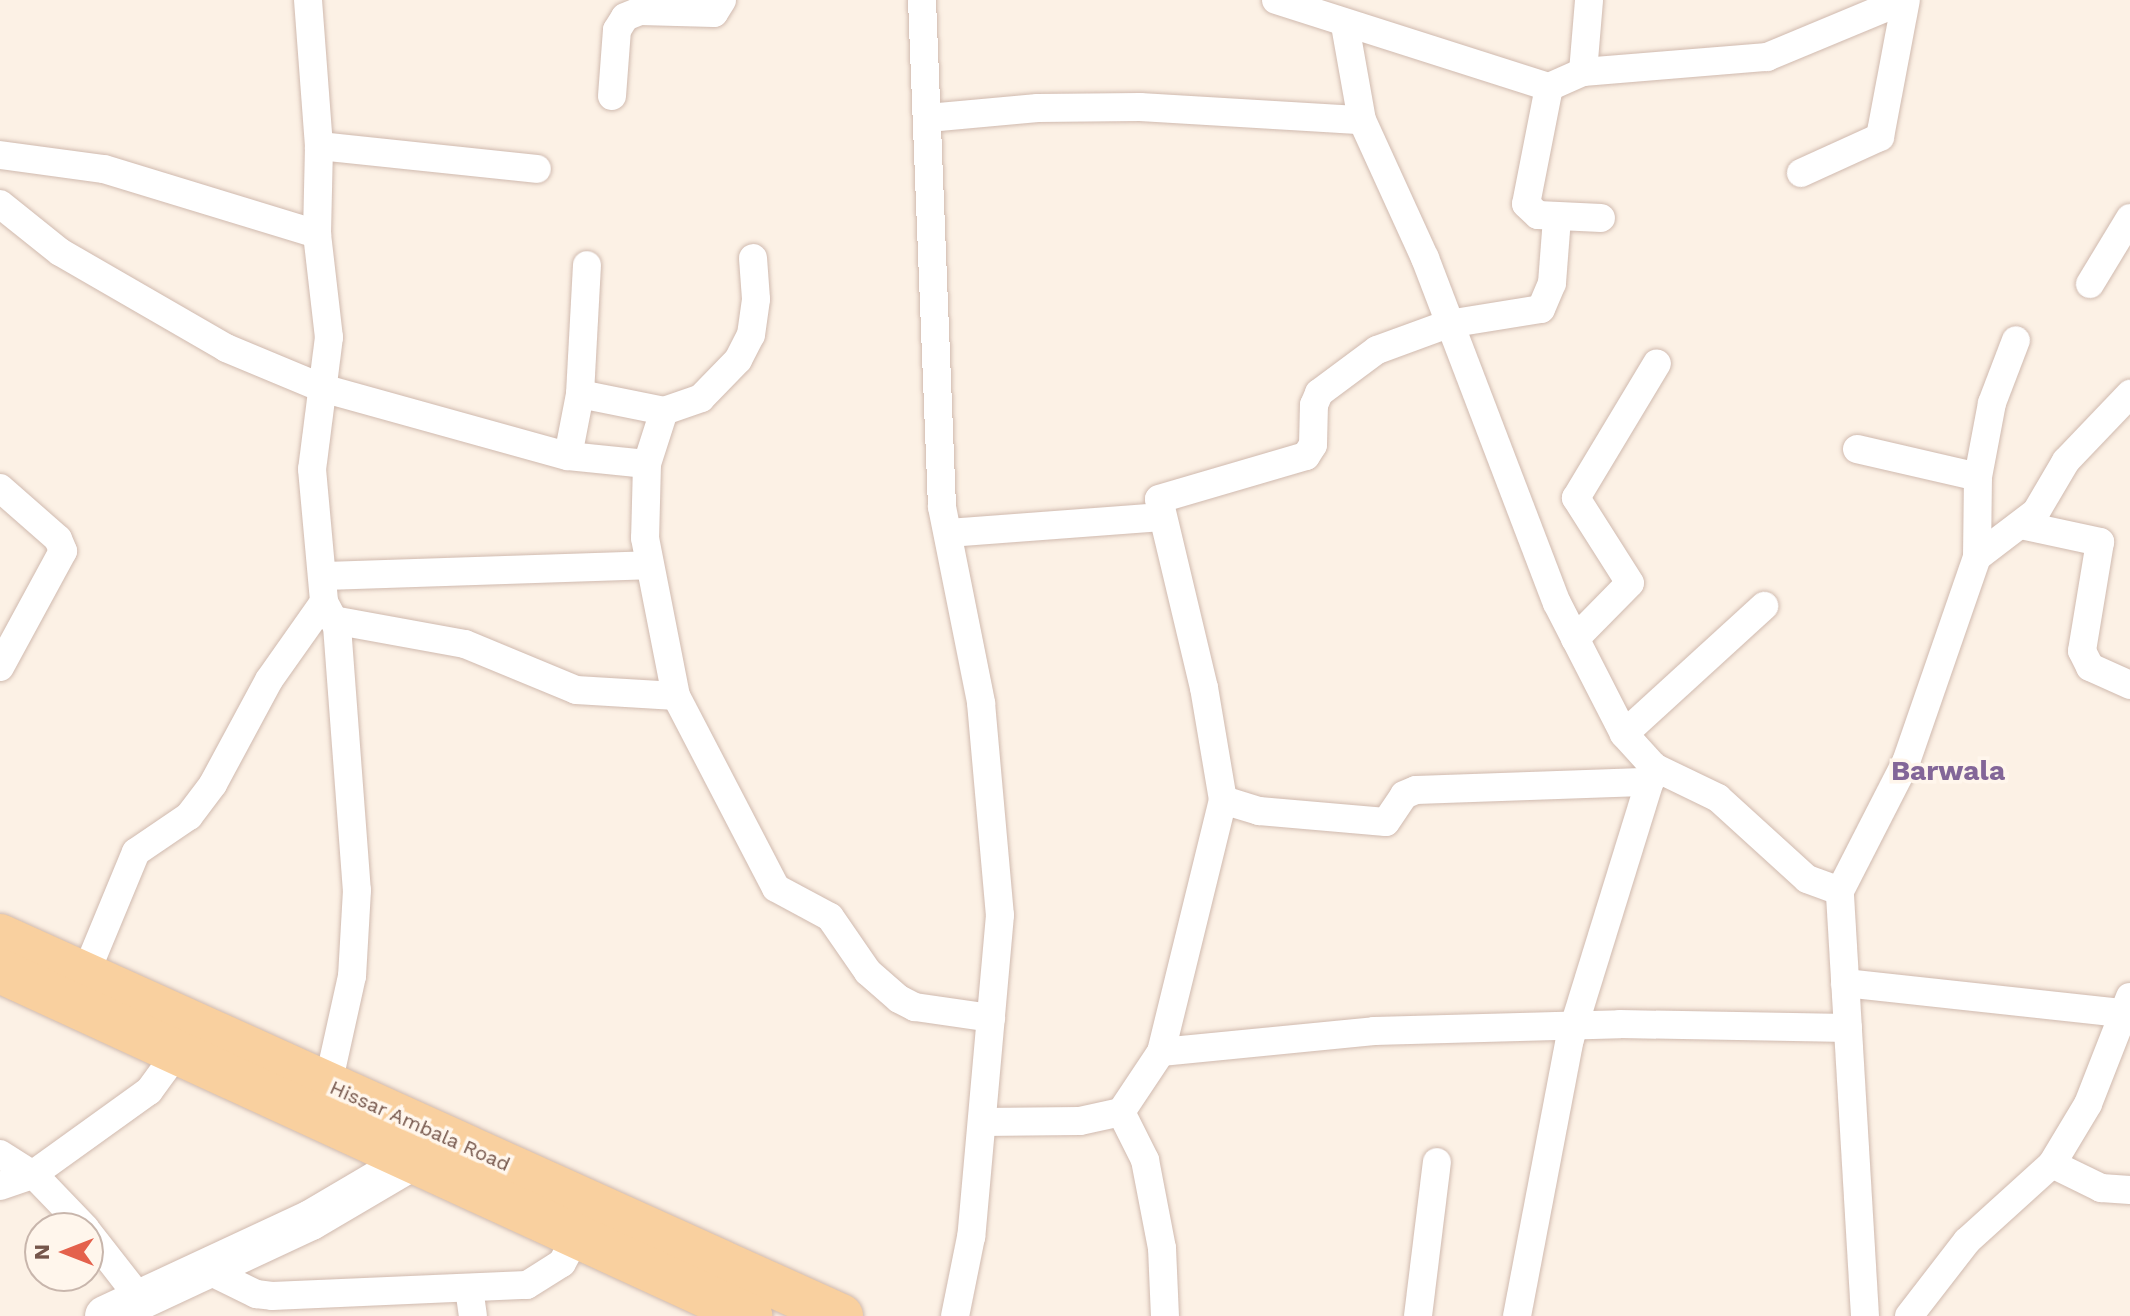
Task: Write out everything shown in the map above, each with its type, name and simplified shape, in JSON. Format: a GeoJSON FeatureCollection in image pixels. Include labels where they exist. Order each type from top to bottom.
{"type":"FeatureCollection","features":[{"type":"Feature","properties":{"kind":"main road","name":"Hissar Ambala Road"},"geometry":{"type":"LineString","coordinates":[[0,936],[841,1316]]}},
{"type":"Feature","properties":{"kind":"main road","name":"Hissar Ambala Road"},"geometry":{"type":"LineString","coordinates":[[0,971],[405,1161],[750,1316]]}},
{"type":"Feature","properties":{"kind":"street"},"geometry":{"type":"LineString","coordinates":[[308,0],[319,146],[317,234],[328,324],[312,459],[357,890],[352,976],[328,1084]]}},
{"type":"Feature","properties":{"kind":"street"},"geometry":{"type":"LineString","coordinates":[[612,96],[617,30],[625,17],[640,11],[714,13],[722,0]]}},
{"type":"Feature","properties":{"kind":"street"},"geometry":{"type":"LineString","coordinates":[[922,0],[942,507],[981,703],[1000,915],[971,1237],[955,1316]]}},
{"type":"Feature","properties":{"kind":"street"},"geometry":{"type":"LineString","coordinates":[[1276,0],[1345,25],[1549,87],[1583,72],[1767,57],[1896,1]]}},
{"type":"Feature","properties":{"kind":"street"},"geometry":{"type":"LineString","coordinates":[[1583,72],[1589,0]]}},
{"type":"Feature","properties":{"kind":"street"},"geometry":{"type":"LineString","coordinates":[[1801,173],[1880,137],[1896,1]]}},
{"type":"Feature","properties":{"kind":"street"},"geometry":{"type":"LineString","coordinates":[[1345,25],[1362,120],[1425,258],[1557,603],[1624,734],[1652,774]]}},
{"type":"Feature","properties":{"kind":"street"},"geometry":{"type":"LineString","coordinates":[[1549,87],[1525,199],[1532,212],[1557,218],[1601,218]]}},
{"type":"Feature","properties":{"kind":"street"},"geometry":{"type":"LineString","coordinates":[[928,118],[1038,108],[1140,107],[1362,120]]}},
{"type":"Feature","properties":{"kind":"street"},"geometry":{"type":"LineString","coordinates":[[319,146],[537,169]]}},
{"type":"Feature","properties":{"kind":"street"},"geometry":{"type":"LineString","coordinates":[[0,155],[104,169],[317,234]]}},
{"type":"Feature","properties":{"kind":"street"},"geometry":{"type":"LineString","coordinates":[[0,204],[60,252],[226,348],[322,388],[568,456],[647,464]]}},
{"type":"Feature","properties":{"kind":"street"},"geometry":{"type":"LineString","coordinates":[[982,1122],[1080,1121],[1121,1112],[1161,1052],[1223,800],[1204,688],[1161,517],[1162,496],[1306,456],[1313,445],[1314,405],[1319,393],[1377,350],[1448,324],[1541,309],[1552,283],[1557,218]]}},
{"type":"Feature","properties":{"kind":"street"},"geometry":{"type":"LineString","coordinates":[[2090,284],[2130,218]]}},
{"type":"Feature","properties":{"kind":"street"},"geometry":{"type":"LineString","coordinates":[[580,394],[664,411],[701,398],[743,352],[755,318],[753,258]]}},
{"type":"Feature","properties":{"kind":"street"},"geometry":{"type":"LineString","coordinates":[[568,456],[580,394],[587,265]]}},
{"type":"Feature","properties":{"kind":"street"},"geometry":{"type":"LineString","coordinates":[[1865,1316],[1840,891],[1906,762],[1977,557],[1978,477],[1992,403],[2016,340]]}},
{"type":"Feature","properties":{"kind":"street"},"geometry":{"type":"LineString","coordinates":[[1575,639],[1630,583],[1577,508],[1576,498],[1657,363]]}},
{"type":"Feature","properties":{"kind":"street"},"geometry":{"type":"LineString","coordinates":[[1977,557],[2041,506],[2066,461],[2130,394]]}},
{"type":"Feature","properties":{"kind":"street"},"geometry":{"type":"LineString","coordinates":[[664,411],[647,464],[649,565],[676,696],[776,888],[830,917],[868,972],[899,999],[915,1007],[991,1018]]}},
{"type":"Feature","properties":{"kind":"street"},"geometry":{"type":"LineString","coordinates":[[1857,449],[1978,477]]}},
{"type":"Feature","properties":{"kind":"street"},"geometry":{"type":"LineString","coordinates":[[0,488],[58,539],[63,551],[0,667]]}},
{"type":"Feature","properties":{"kind":"street"},"geometry":{"type":"LineString","coordinates":[[949,533],[1161,517]]}},
{"type":"Feature","properties":{"kind":"street"},"geometry":{"type":"LineString","coordinates":[[2021,525],[2099,540],[2082,651],[2090,667],[2130,685]]}},
{"type":"Feature","properties":{"kind":"street"},"geometry":{"type":"LineString","coordinates":[[85,975],[136,852],[189,816],[213,784],[269,680],[327,599],[649,565]]}},
{"type":"Feature","properties":{"kind":"street"},"geometry":{"type":"LineString","coordinates":[[327,599],[497,655],[543,681],[576,690],[676,696]]}},
{"type":"Feature","properties":{"kind":"street"},"geometry":{"type":"LineString","coordinates":[[1624,734],[1764,606]]}},
{"type":"Feature","properties":{"kind":"street"},"geometry":{"type":"LineString","coordinates":[[1223,800],[1259,811],[1386,822],[1404,795],[1416,790],[1652,774],[1718,798],[1807,879],[1840,891]]}},
{"type":"Feature","properties":{"kind":"street"},"geometry":{"type":"LineString","coordinates":[[1517,1316],[1574,1027],[1652,774]]}},
{"type":"Feature","properties":{"kind":"street"},"geometry":{"type":"LineString","coordinates":[[1845,983],[2127,1005],[2088,1104],[2052,1164],[1967,1241],[1909,1316]]}},
{"type":"Feature","properties":{"kind":"street"},"geometry":{"type":"LineString","coordinates":[[1161,1052],[1374,1031],[1574,1027],[1848,1028]]}},
{"type":"Feature","properties":{"kind":"street"},"geometry":{"type":"LineString","coordinates":[[0,1186],[32,1175],[149,1091],[176,1054]]}},
{"type":"Feature","properties":{"kind":"street"},"geometry":{"type":"LineString","coordinates":[[1121,1112],[1145,1160],[1162,1248],[1165,1316]]}},
{"type":"Feature","properties":{"kind":"street"},"geometry":{"type":"LineString","coordinates":[[105,1316],[311,1220],[405,1161],[452,1140]]}},
{"type":"Feature","properties":{"kind":"street"},"geometry":{"type":"LineString","coordinates":[[0,1154],[32,1175],[69,1212]]}},
{"type":"Feature","properties":{"kind":"street"},"geometry":{"type":"LineString","coordinates":[[1418,1316],[1437,1162]]}},
{"type":"Feature","properties":{"kind":"street"},"geometry":{"type":"LineString","coordinates":[[2052,1164],[2101,1188],[2130,1190]]}},
{"type":"Feature","properties":{"kind":"street"},"geometry":{"type":"LineString","coordinates":[[207,1270],[256,1294],[272,1296],[527,1285],[562,1263],[575,1239]]}},
{"type":"Feature","properties":{"kind":"street"},"geometry":{"type":"LineString","coordinates":[[104,1252],[142,1301]]}},
{"type":"Feature","properties":{"kind":"street"},"geometry":{"type":"LineString","coordinates":[[469,1288],[473,1316]]}},
{"type":"Feature","properties":{"kind":"district","name":"Barwala"},"geometry":{"type":"Point","coordinates":[1948,771]}}]}
